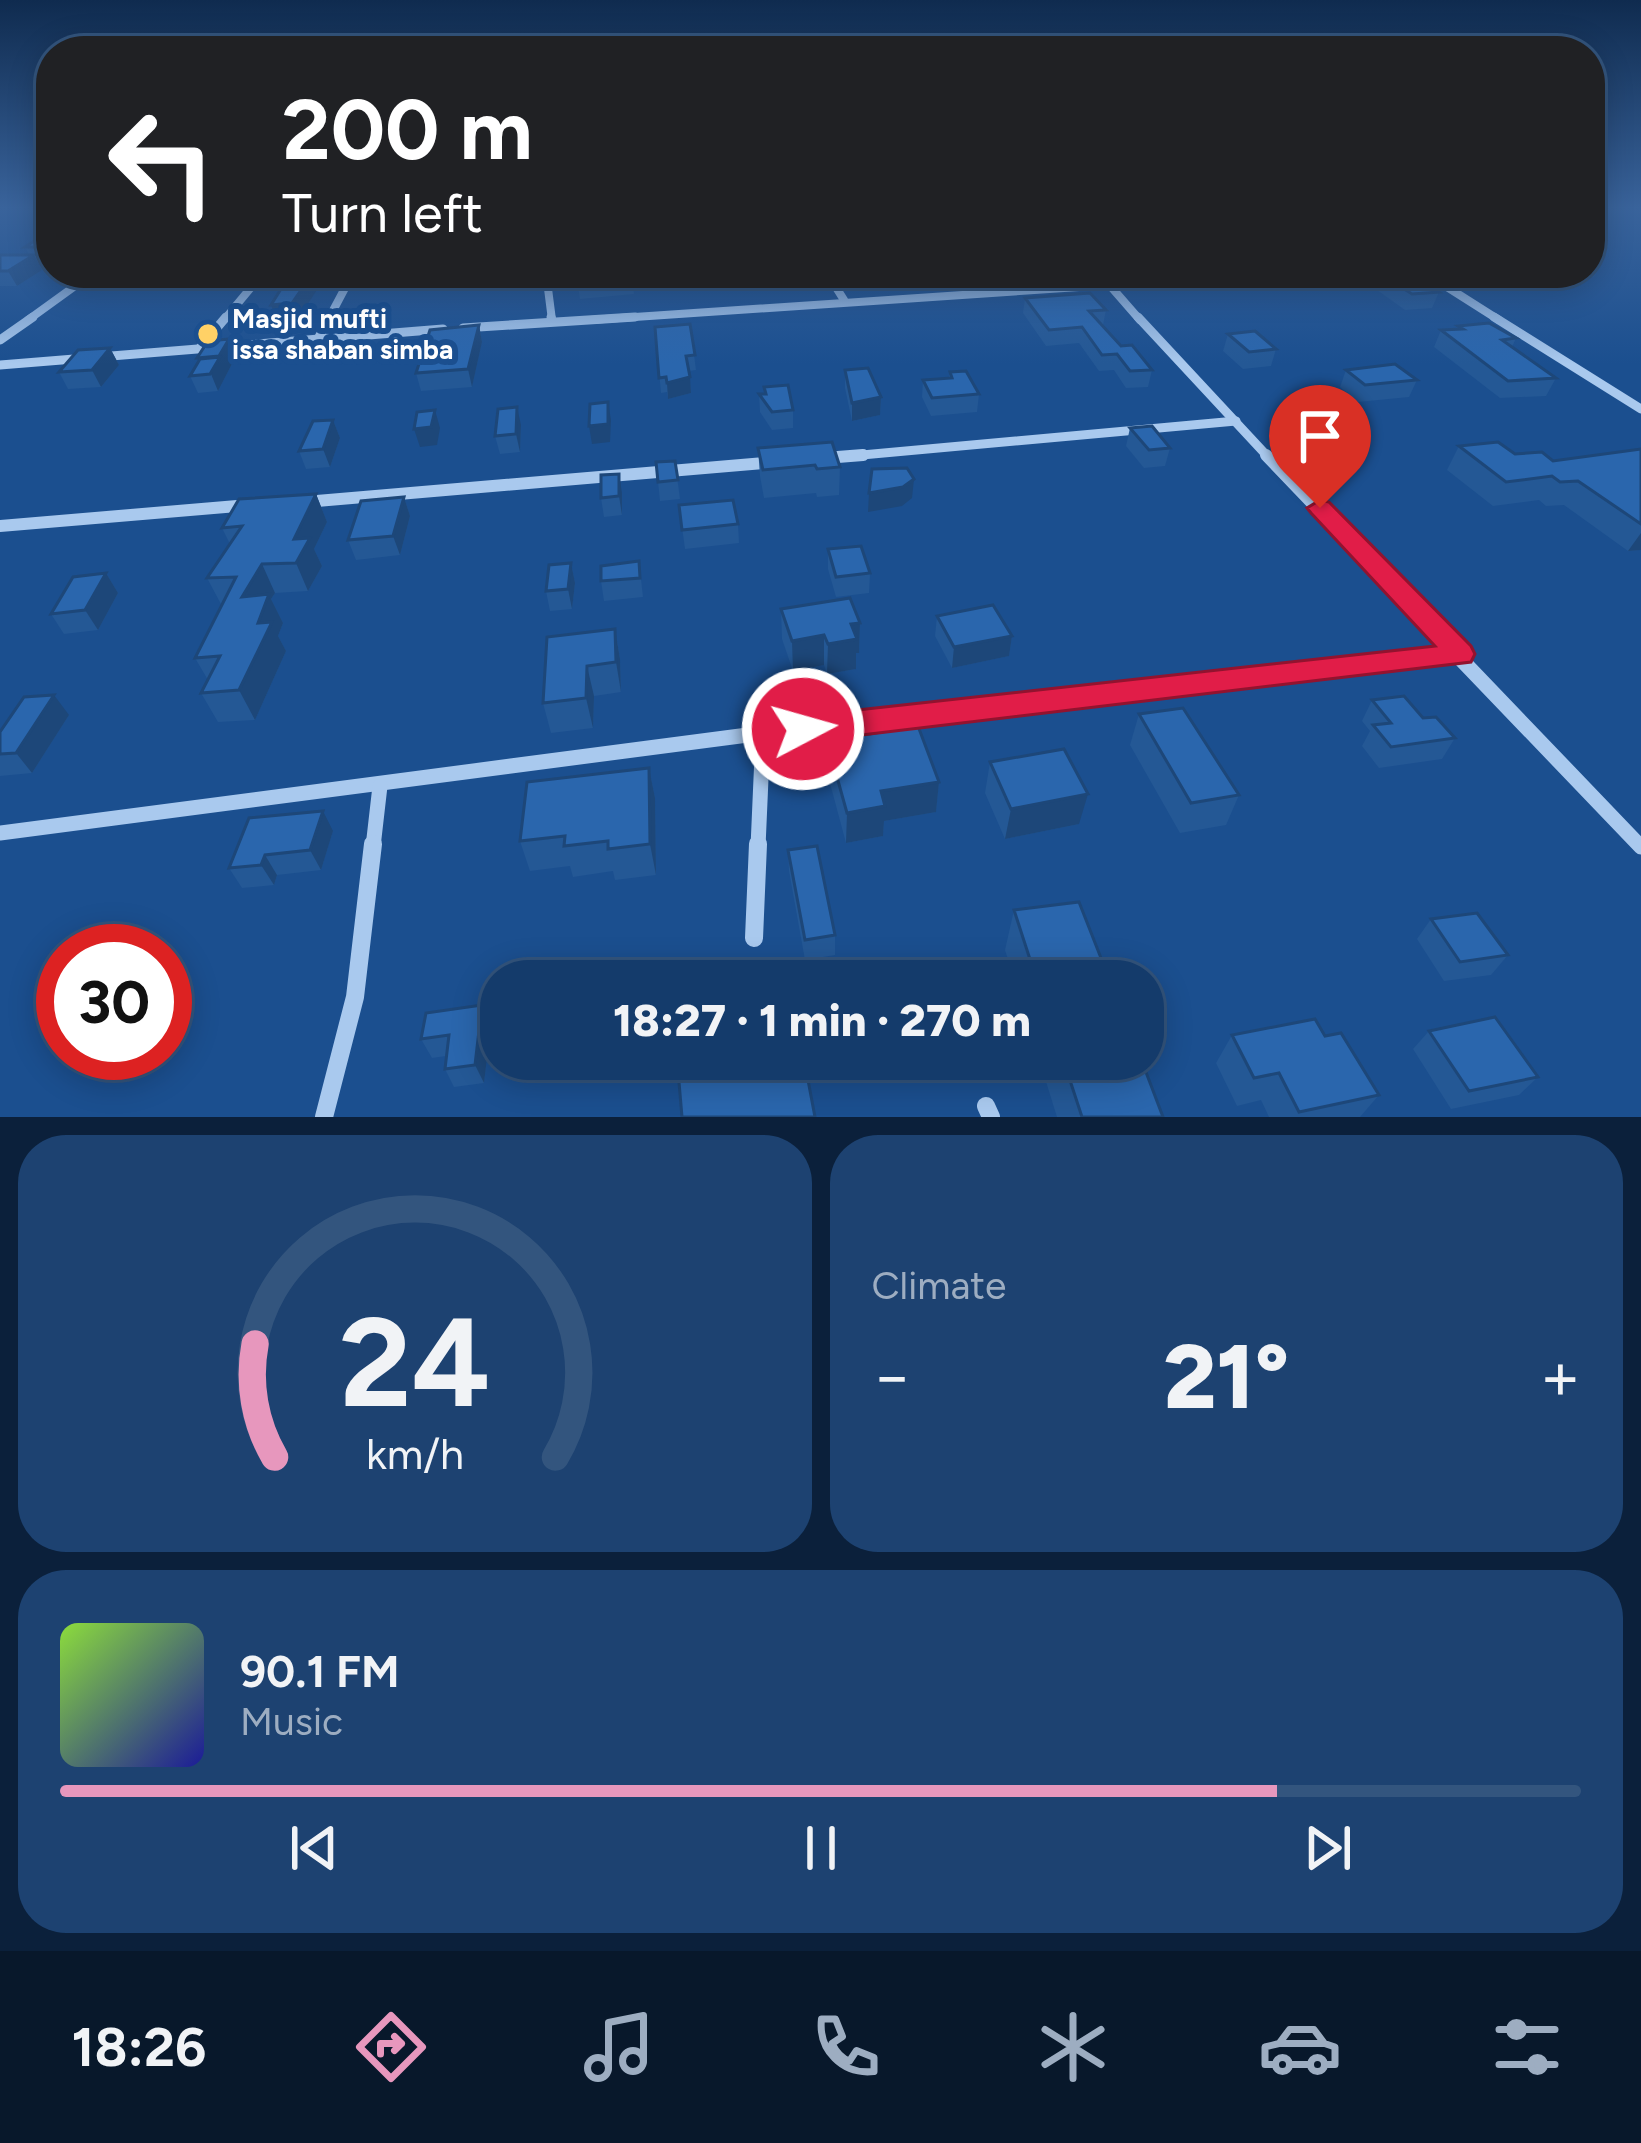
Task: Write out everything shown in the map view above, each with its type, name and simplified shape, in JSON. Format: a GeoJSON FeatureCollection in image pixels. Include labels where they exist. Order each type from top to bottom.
{"type":"FeatureCollection","features":[{"type":"Feature","properties":{"kind":"street"},"geometry":{"type":"LineString","coordinates":[[0,340],[72,288]]}},
{"type":"Feature","properties":{"kind":"street"},"geometry":{"type":"LineString","coordinates":[[200,348],[250,288]]}},
{"type":"Feature","properties":{"kind":"street"},"geometry":{"type":"LineString","coordinates":[[318,339],[345,288]]}},
{"type":"Feature","properties":{"kind":"street"},"geometry":{"type":"LineString","coordinates":[[548,288],[552,321]]}},
{"type":"Feature","properties":{"kind":"street"},"geometry":{"type":"LineString","coordinates":[[836,288],[844,300]]}},
{"type":"Feature","properties":{"kind":"street"},"geometry":{"type":"LineString","coordinates":[[0,364],[993,288]]}},
{"type":"Feature","properties":{"kind":"street"},"geometry":{"type":"LineString","coordinates":[[1112,288],[1641,847]]}},
{"type":"Feature","properties":{"kind":"street"},"geometry":{"type":"LineString","coordinates":[[1449,288],[1641,409]]}},
{"type":"Feature","properties":{"kind":"street"},"geometry":{"type":"LineString","coordinates":[[295,502],[1236,421]]}},
{"type":"Feature","properties":{"kind":"street"},"geometry":{"type":"LineString","coordinates":[[0,526],[255,505]]}},
{"type":"Feature","properties":{"kind":"street"},"geometry":{"type":"LineString","coordinates":[[0,833],[763,733],[1460,654]]}},
{"type":"Feature","properties":{"kind":"street"},"geometry":{"type":"LineString","coordinates":[[754,938],[763,733]]}},
{"type":"Feature","properties":{"kind":"street"},"geometry":{"type":"LineString","coordinates":[[324,1117],[355,997],[380,786]]}},
{"type":"Feature","properties":{"kind":"street"},"geometry":{"type":"LineString","coordinates":[[1622,826],[1641,822]]}},
{"type":"Feature","properties":{"kind":"building"},"geometry":{"type":"Polygon","coordinates":[[[0,260],[26,260],[8,271],[0,271],[0,260]]]}},
{"type":"Feature","properties":{"kind":"building"},"geometry":{"type":"Polygon","coordinates":[[[282,288],[302,288],[292,303],[271,305],[282,288]]]}},
{"type":"Feature","properties":{"kind":"building"},"geometry":{"type":"Polygon","coordinates":[[[1403,288],[1439,292],[1412,294],[1403,288]]]}},
{"type":"Feature","properties":{"kind":"building"},"geometry":{"type":"Polygon","coordinates":[[[1090,293],[1106,310],[1089,311],[1121,346],[1132,345],[1152,370],[1130,371],[1117,354],[1102,355],[1082,327],[1049,330],[1025,298],[1090,293]]]}},
{"type":"Feature","properties":{"kind":"building"},"geometry":{"type":"Polygon","coordinates":[[[1489,323],[1516,338],[1502,340],[1556,378],[1508,381],[1441,330],[1489,323]]]}},
{"type":"Feature","properties":{"kind":"building"},"geometry":{"type":"Polygon","coordinates":[[[690,324],[695,355],[686,356],[690,377],[667,383],[666,377],[659,378],[655,327],[690,324]]]}},
{"type":"Feature","properties":{"kind":"building"},"geometry":{"type":"Polygon","coordinates":[[[479,325],[468,369],[416,373],[430,330],[479,325]]]}},
{"type":"Feature","properties":{"kind":"building"},"geometry":{"type":"Polygon","coordinates":[[[1255,331],[1276,349],[1249,352],[1228,334],[1255,331]]]}},
{"type":"Feature","properties":{"kind":"building"},"geometry":{"type":"Polygon","coordinates":[[[229,339],[219,356],[197,358],[208,341],[229,339]]]}},
{"type":"Feature","properties":{"kind":"building"},"geometry":{"type":"Polygon","coordinates":[[[110,348],[92,370],[59,372],[78,350],[110,348]]]}},
{"type":"Feature","properties":{"kind":"building"},"geometry":{"type":"Polygon","coordinates":[[[220,357],[210,374],[190,376],[200,359],[220,357]]]}},
{"type":"Feature","properties":{"kind":"building"},"geometry":{"type":"Polygon","coordinates":[[[1395,364],[1417,380],[1365,385],[1346,370],[1395,364]]]}},
{"type":"Feature","properties":{"kind":"building"},"geometry":{"type":"Polygon","coordinates":[[[868,368],[881,397],[852,403],[845,370],[868,368]]]}},
{"type":"Feature","properties":{"kind":"building"},"geometry":{"type":"Polygon","coordinates":[[[966,371],[979,394],[932,398],[923,380],[952,378],[950,372],[966,371]]]}},
{"type":"Feature","properties":{"kind":"building"},"geometry":{"type":"Polygon","coordinates":[[[788,385],[793,410],[772,412],[759,394],[766,394],[764,387],[788,385]]]}},
{"type":"Feature","properties":{"kind":"building"},"geometry":{"type":"Polygon","coordinates":[[[608,402],[608,424],[589,426],[590,404],[608,402]]]}},
{"type":"Feature","properties":{"kind":"building"},"geometry":{"type":"Polygon","coordinates":[[[517,407],[516,434],[495,436],[498,409],[517,407]]]}},
{"type":"Feature","properties":{"kind":"building"},"geometry":{"type":"Polygon","coordinates":[[[435,410],[431,427],[414,429],[417,412],[435,410]]]}},
{"type":"Feature","properties":{"kind":"building"},"geometry":{"type":"Polygon","coordinates":[[[333,420],[323,449],[299,451],[313,421],[333,420]]]}},
{"type":"Feature","properties":{"kind":"building"},"geometry":{"type":"Polygon","coordinates":[[[1152,426],[1170,448],[1149,450],[1130,428],[1152,426]]]}},
{"type":"Feature","properties":{"kind":"building"},"geometry":{"type":"Polygon","coordinates":[[[832,442],[840,467],[763,470],[758,448],[832,442]]]}},
{"type":"Feature","properties":{"kind":"building"},"geometry":{"type":"Polygon","coordinates":[[[1498,442],[1515,454],[1542,452],[1553,461],[1641,449],[1641,524],[1578,481],[1560,482],[1552,476],[1506,482],[1459,446],[1498,442]]]}},
{"type":"Feature","properties":{"kind":"building"},"geometry":{"type":"Polygon","coordinates":[[[675,461],[678,480],[658,482],[656,462],[675,461]]]}},
{"type":"Feature","properties":{"kind":"building"},"geometry":{"type":"Polygon","coordinates":[[[907,468],[914,479],[903,487],[869,493],[872,469],[907,468]]]}},
{"type":"Feature","properties":{"kind":"building"},"geometry":{"type":"Polygon","coordinates":[[[619,474],[619,496],[601,498],[601,475],[619,474]]]}},
{"type":"Feature","properties":{"kind":"building"},"geometry":{"type":"Polygon","coordinates":[[[316,494],[294,539],[310,538],[296,563],[262,564],[242,597],[269,594],[258,623],[272,622],[239,690],[201,693],[220,656],[195,658],[236,577],[207,578],[242,526],[222,528],[239,499],[316,494]]]}},
{"type":"Feature","properties":{"kind":"building"},"geometry":{"type":"Polygon","coordinates":[[[404,497],[393,536],[348,540],[361,501],[404,497]]]}},
{"type":"Feature","properties":{"kind":"building"},"geometry":{"type":"Polygon","coordinates":[[[733,500],[738,524],[682,530],[679,505],[733,500]]]}},
{"type":"Feature","properties":{"kind":"building"},"geometry":{"type":"Polygon","coordinates":[[[861,546],[870,573],[836,577],[828,549],[861,546]]]}},
{"type":"Feature","properties":{"kind":"building"},"geometry":{"type":"Polygon","coordinates":[[[639,561],[640,578],[601,581],[601,566],[639,561]]]}},
{"type":"Feature","properties":{"kind":"building"},"geometry":{"type":"Polygon","coordinates":[[[571,563],[568,589],[546,591],[549,565],[571,563]]]}},
{"type":"Feature","properties":{"kind":"building"},"geometry":{"type":"Polygon","coordinates":[[[106,573],[85,610],[51,614],[73,577],[106,573]]]}},
{"type":"Feature","properties":{"kind":"building"},"geometry":{"type":"Polygon","coordinates":[[[850,598],[860,623],[851,624],[857,639],[828,644],[824,635],[792,641],[781,609],[850,598]]]}},
{"type":"Feature","properties":{"kind":"building"},"geometry":{"type":"Polygon","coordinates":[[[993,605],[1012,636],[954,647],[937,616],[993,605]]]}},
{"type":"Feature","properties":{"kind":"building"},"geometry":{"type":"Polygon","coordinates":[[[615,629],[616,662],[587,666],[586,698],[543,703],[547,637],[615,629]]]}},
{"type":"Feature","properties":{"kind":"building"},"geometry":{"type":"Polygon","coordinates":[[[54,695],[16,753],[0,754],[0,732],[24,697],[54,695]]]}},
{"type":"Feature","properties":{"kind":"building"},"geometry":{"type":"Polygon","coordinates":[[[1404,696],[1423,718],[1436,717],[1455,738],[1391,747],[1373,725],[1391,723],[1372,700],[1404,696]]]}},
{"type":"Feature","properties":{"kind":"building"},"geometry":{"type":"Polygon","coordinates":[[[1183,708],[1239,795],[1191,803],[1139,714],[1183,708]]]}},
{"type":"Feature","properties":{"kind":"building"},"geometry":{"type":"Polygon","coordinates":[[[918,726],[939,782],[881,791],[885,806],[847,813],[827,741],[918,726]]]}},
{"type":"Feature","properties":{"kind":"building"},"geometry":{"type":"Polygon","coordinates":[[[1064,749],[1088,794],[1011,809],[990,762],[1064,749]]]}},
{"type":"Feature","properties":{"kind":"building"},"geometry":{"type":"Polygon","coordinates":[[[649,768],[650,844],[608,849],[608,841],[564,846],[565,836],[520,841],[527,782],[649,768]]]}},
{"type":"Feature","properties":{"kind":"building"},"geometry":{"type":"Polygon","coordinates":[[[323,811],[310,850],[265,855],[261,865],[229,868],[249,818],[323,811]]]}},
{"type":"Feature","properties":{"kind":"building"},"geometry":{"type":"Polygon","coordinates":[[[817,846],[835,935],[805,940],[788,850],[817,846]]]}},
{"type":"Feature","properties":{"kind":"building"},"geometry":{"type":"Polygon","coordinates":[[[1079,902],[1102,960],[1030,960],[1014,910],[1079,902]]]}},
{"type":"Feature","properties":{"kind":"building"},"geometry":{"type":"Polygon","coordinates":[[[1477,913],[1508,955],[1460,962],[1431,919],[1477,913]]]}},
{"type":"Feature","properties":{"kind":"building"},"geometry":{"type":"Polygon","coordinates":[[[480,1005],[475,1065],[445,1069],[449,1035],[421,1039],[426,1013],[480,1005]]]}},
{"type":"Feature","properties":{"kind":"building"},"geometry":{"type":"Polygon","coordinates":[[[1495,1017],[1538,1077],[1469,1091],[1429,1031],[1495,1017]]]}},
{"type":"Feature","properties":{"kind":"building"},"geometry":{"type":"Polygon","coordinates":[[[1315,1019],[1325,1036],[1341,1033],[1379,1095],[1299,1112],[1279,1073],[1254,1078],[1232,1035],[1315,1019]]]}},
{"type":"Feature","properties":{"kind":"building"},"geometry":{"type":"Polygon","coordinates":[[[679,1080],[808,1080],[815,1117],[682,1117],[679,1080]]]}},
{"type":"Feature","properties":{"kind":"building"},"geometry":{"type":"Polygon","coordinates":[[[1070,1080],[1149,1080],[1163,1117],[1082,1117],[1070,1080]]]}},
{"type":"Feature","properties":{"kind":"place","name":"Masjid mufti issa shaban simba"},"geometry":{"type":"Point","coordinates":[208,334]}},
{"type":"Feature","properties":{"kind":"route"},"geometry":{"type":"LineString","coordinates":[[803,729],[1460,654],[1320,508]]}}]}
